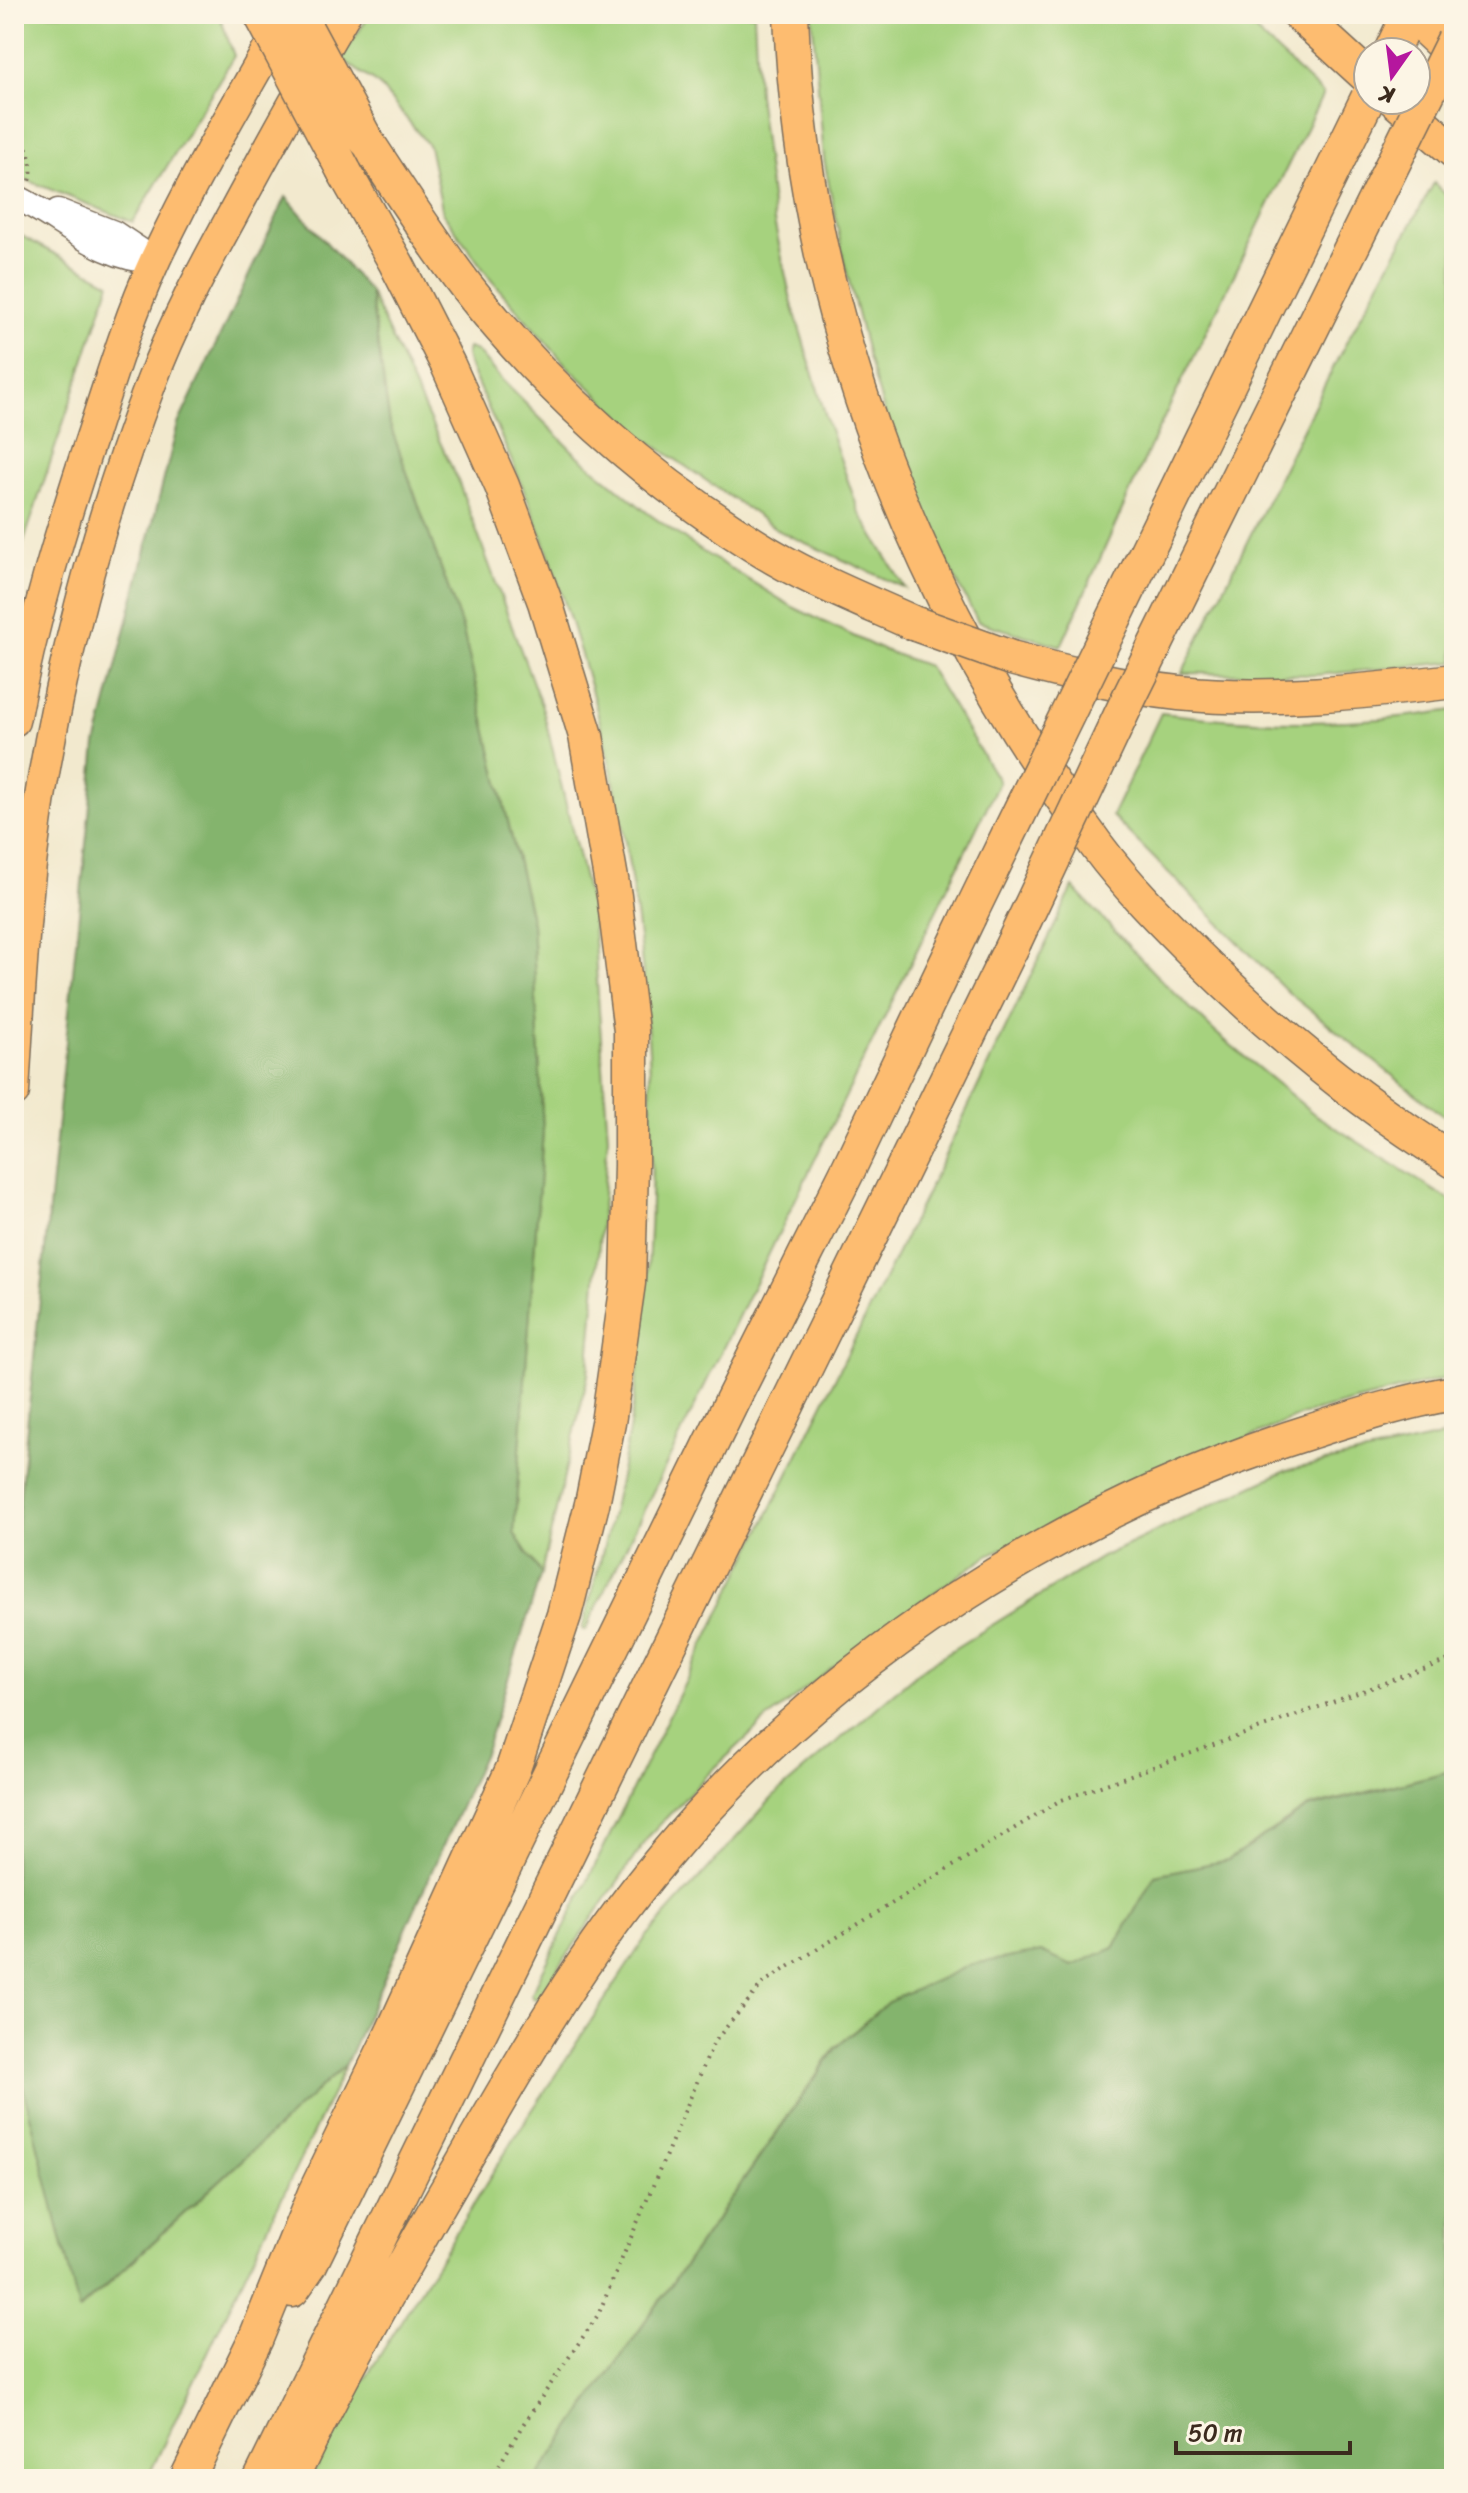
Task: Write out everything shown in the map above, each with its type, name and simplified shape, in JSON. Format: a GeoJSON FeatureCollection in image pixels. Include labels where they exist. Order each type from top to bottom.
{"type":"FeatureCollection","features":[{"type":"Feature","properties":{"kind":"highway"},"geometry":{"type":"LineString","coordinates":[[187,2479],[256,2338],[315,2193],[393,2032],[513,1769],[564,1615],[592,1504],[608,1423],[628,1283],[631,1031],[614,896],[586,736],[545,602],[502,486],[441,352],[261,14]]}},
{"type":"Feature","properties":{"kind":"highway"},"geometry":{"type":"LineString","coordinates":[[298,14],[366,140],[467,286],[552,384],[596,428],[692,503],[757,547],[834,588],[913,623],[1011,658],[1106,683],[1179,693],[1253,697],[1336,693],[1454,681]]}},
{"type":"Feature","properties":{"kind":"highway"},"geometry":{"type":"LineString","coordinates":[[791,14],[796,100],[810,192],[826,274],[846,347],[890,481],[925,561],[996,693],[1098,847],[1161,920],[1247,1005],[1332,1077],[1454,1161]]}},
{"type":"Feature","properties":{"kind":"highway"},"geometry":{"type":"LineString","coordinates":[[1299,14],[1352,62]]}},
{"type":"Feature","properties":{"kind":"highway"},"geometry":{"type":"LineString","coordinates":[[1409,132],[1436,32]]}},
{"type":"Feature","properties":{"kind":"highway"},"geometry":{"type":"LineString","coordinates":[[261,2479],[1014,942],[1128,700],[1409,132],[1454,73]]}},
{"type":"Feature","properties":{"kind":"highway"},"geometry":{"type":"LineString","coordinates":[[256,2338],[310,2264],[848,1170],[1359,116]]}},
{"type":"Feature","properties":{"kind":"highway"},"geometry":{"type":"LineString","coordinates":[[1414,116],[1454,151]]}},
{"type":"Feature","properties":{"kind":"highway"},"geometry":{"type":"LineString","coordinates":[[291,2479],[333,2391],[373,2319],[526,2053],[584,1962],[680,1839],[716,1799],[815,1706],[896,1642],[958,1599],[1088,1522],[1156,1489],[1246,1452],[1337,1423],[1454,1393]]}},
{"type":"Feature","properties":{"kind":"main road"},"geometry":{"type":"LineString","coordinates":[[14,721],[34,629],[62,529],[112,372],[155,261],[234,108],[288,14]]}},
{"type":"Feature","properties":{"kind":"main road"},"geometry":{"type":"LineString","coordinates":[[14,1092],[22,955],[42,787],[65,665],[108,504],[151,382],[196,281],[345,14]]}},
{"type":"Feature","properties":{"kind":"main road"},"geometry":{"type":"LineString","coordinates":[[155,261],[196,281]]}},
{"type":"Feature","properties":{"kind":"street"},"geometry":{"type":"LineString","coordinates":[[18,198],[101,227],[131,242],[155,261]]}},
{"type":"Feature","properties":{"kind":"path"},"geometry":{"type":"LineString","coordinates":[[14,127],[20,134],[33,170],[18,198]]}},
{"type":"Feature","properties":{"kind":"path"},"geometry":{"type":"LineString","coordinates":[[491,2479],[522,2426],[598,2315],[714,2042],[764,1982],[1059,1801],[1454,1658]]}},
{"type":"Feature","properties":{"kind":"green space"},"geometry":{"type":"Polygon","coordinates":[[[14,14],[219,14],[234,56],[133,222],[14,175],[14,14]]]}},
{"type":"Feature","properties":{"kind":"green space"},"geometry":{"type":"Polygon","coordinates":[[[370,14],[754,14],[758,94],[774,221],[791,300],[828,424],[859,512],[905,588],[781,532],[643,437],[566,365],[491,280],[443,213],[429,146],[379,85],[341,59],[370,14]]]}},
{"type":"Feature","properties":{"kind":"green space"},"geometry":{"type":"Polygon","coordinates":[[[812,14],[1237,14],[1323,94],[1155,436],[1061,646],[978,622],[918,507],[888,424],[844,261],[824,159],[812,14]]]}},
{"type":"Feature","properties":{"kind":"green space"},"geometry":{"type":"Polygon","coordinates":[[[1434,183],[1454,203],[1454,662],[1316,675],[1182,673],[1340,354],[1434,183]]]}},
{"type":"Feature","properties":{"kind":"green space"},"geometry":{"type":"Polygon","coordinates":[[[286,197],[370,292],[390,425],[462,627],[532,923],[543,1131],[514,1533],[541,1574],[486,1749],[346,2064],[79,2310],[14,2051],[14,1555],[96,745],[178,424],[286,197]]]}},
{"type":"Feature","properties":{"kind":"green space"},"geometry":{"type":"Polygon","coordinates":[[[14,232],[110,283],[19,556],[14,580],[14,232]]]}},
{"type":"Feature","properties":{"kind":"green space"},"geometry":{"type":"Polygon","coordinates":[[[370,292],[458,481],[543,710],[592,912],[608,1137],[588,1375],[541,1574],[514,1533],[543,1131],[532,923],[462,627],[390,425],[370,292]]]}},
{"type":"Feature","properties":{"kind":"green space"},"geometry":{"type":"Polygon","coordinates":[[[468,348],[477,351],[577,455],[649,514],[700,550],[793,607],[878,648],[928,666],[999,782],[585,1631],[582,1629],[622,1468],[642,1337],[648,1261],[651,1108],[641,954],[618,803],[589,682],[543,539],[469,365],[466,355],[468,348]]]}},
{"type":"Feature","properties":{"kind":"green space"},"geometry":{"type":"Polygon","coordinates":[[[1454,710],[1454,1121],[1437,1111],[1290,994],[1112,816],[1161,713],[1234,720],[1308,722],[1381,719],[1454,710]]]}},
{"type":"Feature","properties":{"kind":"green space"},"geometry":{"type":"Polygon","coordinates":[[[1073,887],[1215,1032],[1314,1114],[1454,1203],[1454,1376],[1301,1415],[990,1554],[897,1618],[832,1668],[765,1721],[705,1777],[649,1836],[537,1999],[533,1998],[531,1995],[939,1168],[1073,887]]]}},
{"type":"Feature","properties":{"kind":"green space"},"geometry":{"type":"Polygon","coordinates":[[[1454,1434],[1454,1770],[1308,1807],[1228,1860],[1155,1875],[1114,1948],[1072,1967],[1041,1952],[888,2002],[835,2048],[536,2479],[310,2479],[362,2384],[520,2129],[646,1937],[775,1795],[923,1668],[1102,1557],[1284,1471],[1454,1434]]]}},
{"type":"Feature","properties":{"kind":"green space"},"geometry":{"type":"Polygon","coordinates":[[[1454,1770],[1454,2479],[536,2479],[836,2048],[888,2002],[972,1964],[1041,1952],[1072,1966],[1114,1948],[1155,1875],[1228,1860],[1308,1808],[1454,1770]]]}},
{"type":"Feature","properties":{"kind":"green space"},"geometry":{"type":"Polygon","coordinates":[[[14,2051],[80,2310],[346,2064],[147,2479],[14,2479],[14,2051]]]}}]}
